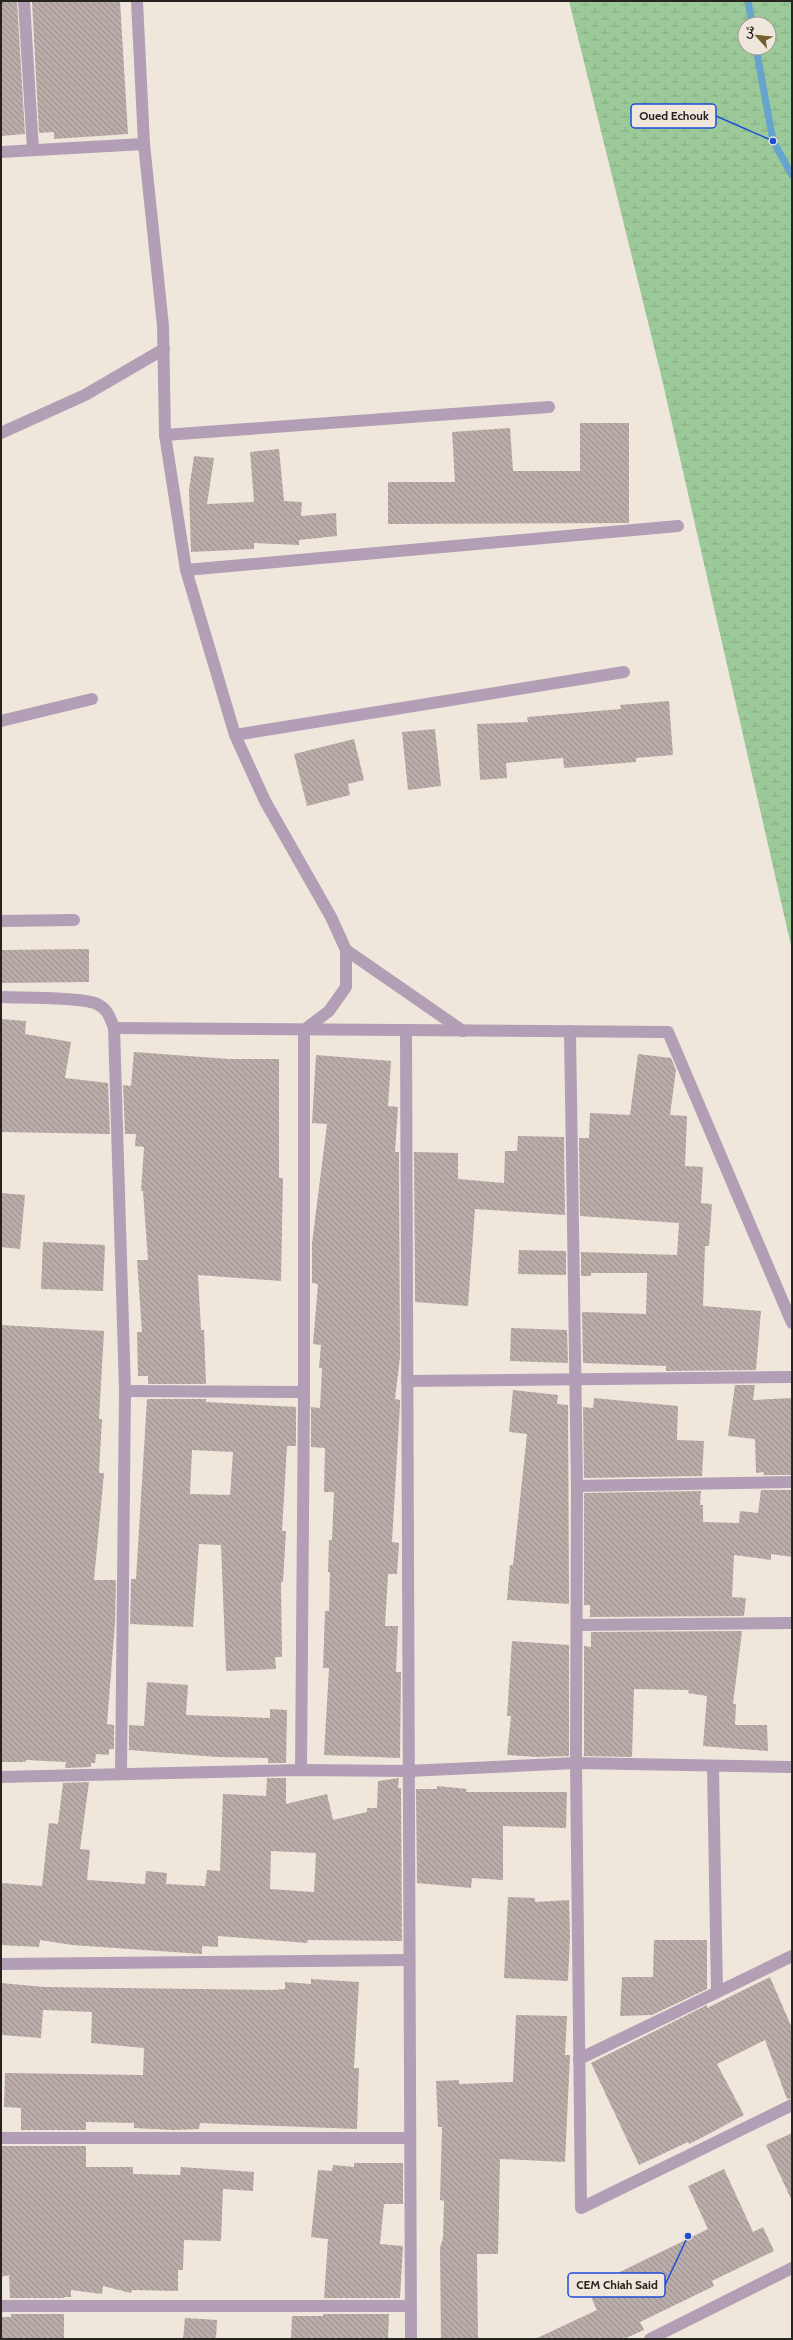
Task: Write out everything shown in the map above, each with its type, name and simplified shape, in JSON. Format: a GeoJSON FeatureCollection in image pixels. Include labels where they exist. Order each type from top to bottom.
{"type":"FeatureCollection","features":[{"type":"Feature","properties":{"kind":"street"},"geometry":{"type":"LineString","coordinates":[[24,1],[33,150]]}},
{"type":"Feature","properties":{"kind":"street"},"geometry":{"type":"LineString","coordinates":[[137,1],[144,144],[164,349],[165,435],[186,570],[236,735],[265,801],[331,917],[346,950],[346,987],[329,1011],[304,1030]]}},
{"type":"Feature","properties":{"kind":"street"},"geometry":{"type":"LineString","coordinates":[[1,152],[144,144]]}},
{"type":"Feature","properties":{"kind":"street"},"geometry":{"type":"LineString","coordinates":[[1,433],[85,395],[164,349]]}},
{"type":"Feature","properties":{"kind":"street"},"geometry":{"type":"LineString","coordinates":[[165,435],[549,407]]}},
{"type":"Feature","properties":{"kind":"street"},"geometry":{"type":"LineString","coordinates":[[186,570],[678,526]]}},
{"type":"Feature","properties":{"kind":"street"},"geometry":{"type":"LineString","coordinates":[[236,735],[624,672]]}},
{"type":"Feature","properties":{"kind":"street"},"geometry":{"type":"LineString","coordinates":[[1,721],[92,699]]}},
{"type":"Feature","properties":{"kind":"street"},"geometry":{"type":"LineString","coordinates":[[1,921],[74,920]]}},
{"type":"Feature","properties":{"kind":"street"},"geometry":{"type":"LineString","coordinates":[[346,950],[464,1031]]}},
{"type":"Feature","properties":{"kind":"street"},"geometry":{"type":"LineString","coordinates":[[1,997],[78,1000],[96,1003],[108,1012],[114,1028],[125,1391],[121,1774]]}},
{"type":"Feature","properties":{"kind":"street"},"geometry":{"type":"LineString","coordinates":[[114,1028],[668,1032],[792,1323]]}},
{"type":"Feature","properties":{"kind":"street"},"geometry":{"type":"LineString","coordinates":[[301,1770],[304,1392],[304,1030]]}},
{"type":"Feature","properties":{"kind":"street"},"geometry":{"type":"LineString","coordinates":[[406,1030],[411,2339]]}},
{"type":"Feature","properties":{"kind":"street"},"geometry":{"type":"LineString","coordinates":[[570,1031],[577,1486],[576,1763],[580,2208],[792,2106]]}},
{"type":"Feature","properties":{"kind":"street"},"geometry":{"type":"LineString","coordinates":[[407,1381],[792,1377]]}},
{"type":"Feature","properties":{"kind":"street"},"geometry":{"type":"LineString","coordinates":[[125,1391],[304,1392]]}},
{"type":"Feature","properties":{"kind":"street"},"geometry":{"type":"LineString","coordinates":[[577,1486],[792,1482]]}},
{"type":"Feature","properties":{"kind":"street"},"geometry":{"type":"LineString","coordinates":[[577,1625],[792,1622]]}},
{"type":"Feature","properties":{"kind":"street"},"geometry":{"type":"LineString","coordinates":[[1,1776],[301,1770],[408,1771],[576,1763],[713,1767],[792,1767]]}},
{"type":"Feature","properties":{"kind":"street"},"geometry":{"type":"LineString","coordinates":[[713,1767],[717,1992]]}},
{"type":"Feature","properties":{"kind":"street"},"geometry":{"type":"LineString","coordinates":[[579,2058],[792,1956]]}},
{"type":"Feature","properties":{"kind":"street"},"geometry":{"type":"LineString","coordinates":[[1,1964],[409,1960]]}},
{"type":"Feature","properties":{"kind":"street"},"geometry":{"type":"LineString","coordinates":[[1,2138],[410,2138]]}},
{"type":"Feature","properties":{"kind":"street"},"geometry":{"type":"LineString","coordinates":[[650,2339],[792,2268]]}},
{"type":"Feature","properties":{"kind":"street"},"geometry":{"type":"LineString","coordinates":[[1,2306],[410,2306]]}},
{"type":"Feature","properties":{"kind":"green space"},"geometry":{"type":"Polygon","coordinates":[[[569,1],[792,1],[792,950],[661,375],[569,1]]]}},
{"type":"Feature","properties":{"kind":"building"},"geometry":{"type":"Polygon","coordinates":[[[1,1],[17,1],[25,134],[1,136],[1,1]]]}},
{"type":"Feature","properties":{"kind":"building"},"geometry":{"type":"Polygon","coordinates":[[[32,1],[120,1],[128,134],[54,139],[54,132],[39,133],[32,1]]]}},
{"type":"Feature","properties":{"kind":"building"},"geometry":{"type":"Polygon","coordinates":[[[580,423],[629,423],[629,523],[388,524],[388,482],[455,482],[452,432],[510,428],[513,471],[580,471],[580,423]]]}},
{"type":"Feature","properties":{"kind":"building"},"geometry":{"type":"Polygon","coordinates":[[[279,449],[284,501],[302,502],[301,516],[336,513],[337,536],[299,540],[299,545],[254,543],[254,549],[191,552],[189,490],[194,456],[214,458],[207,504],[254,502],[250,452],[279,449]]]}},
{"type":"Feature","properties":{"kind":"building"},"geometry":{"type":"Polygon","coordinates":[[[669,701],[673,755],[636,758],[636,762],[564,768],[563,758],[506,763],[507,778],[480,780],[477,724],[528,722],[527,717],[621,709],[620,705],[669,701]]]}},
{"type":"Feature","properties":{"kind":"building"},"geometry":{"type":"Polygon","coordinates":[[[435,729],[441,786],[408,790],[402,732],[435,729]]]}},
{"type":"Feature","properties":{"kind":"building"},"geometry":{"type":"Polygon","coordinates":[[[354,739],[364,780],[348,784],[350,795],[307,806],[294,754],[354,739]]]}},
{"type":"Feature","properties":{"kind":"building"},"geometry":{"type":"Polygon","coordinates":[[[89,949],[89,982],[1,983],[1,950],[89,949]]]}},
{"type":"Feature","properties":{"kind":"building"},"geometry":{"type":"Polygon","coordinates":[[[1,1019],[26,1021],[25,1034],[71,1042],[65,1078],[108,1083],[110,1134],[1,1132],[1,1019]]]}},
{"type":"Feature","properties":{"kind":"building"},"geometry":{"type":"Polygon","coordinates":[[[134,1052],[229,1059],[279,1059],[279,1178],[283,1178],[281,1281],[198,1275],[201,1330],[204,1330],[206,1384],[148,1384],[148,1376],[138,1376],[137,1332],[142,1332],[137,1260],[148,1260],[143,1191],[141,1191],[144,1147],[135,1146],[136,1134],[125,1134],[123,1085],[131,1086],[134,1052]]]}},
{"type":"Feature","properties":{"kind":"building"},"geometry":{"type":"Polygon","coordinates":[[[638,1054],[671,1058],[676,1070],[670,1115],[687,1116],[685,1166],[703,1167],[701,1203],[712,1204],[709,1246],[705,1246],[703,1306],[761,1311],[756,1370],[666,1371],[666,1366],[583,1363],[582,1312],[646,1314],[647,1273],[591,1273],[591,1276],[581,1276],[581,1252],[677,1255],[679,1223],[580,1216],[579,1138],[589,1138],[590,1113],[630,1115],[638,1054]]]}},
{"type":"Feature","properties":{"kind":"building"},"geometry":{"type":"Polygon","coordinates":[[[316,1055],[391,1061],[388,1106],[398,1107],[395,1152],[399,1152],[400,1357],[395,1399],[400,1400],[400,1405],[392,1542],[399,1543],[397,1574],[388,1574],[385,1626],[398,1626],[396,1672],[401,1672],[400,1758],[324,1755],[329,1668],[323,1668],[325,1611],[329,1611],[329,1540],[332,1540],[334,1492],[324,1492],[325,1448],[311,1447],[311,1407],[320,1408],[322,1368],[319,1368],[321,1345],[313,1344],[318,1284],[312,1283],[312,1243],[327,1124],[312,1123],[316,1055]]]}},
{"type":"Feature","properties":{"kind":"building"},"geometry":{"type":"Polygon","coordinates":[[[518,1136],[564,1137],[565,1215],[475,1209],[468,1306],[415,1302],[414,1152],[458,1153],[458,1179],[504,1183],[505,1151],[517,1151],[518,1136]]]}},
{"type":"Feature","properties":{"kind":"building"},"geometry":{"type":"Polygon","coordinates":[[[1,1193],[25,1195],[20,1249],[1,1247],[1,1193]]]}},
{"type":"Feature","properties":{"kind":"building"},"geometry":{"type":"Polygon","coordinates":[[[43,1242],[105,1245],[103,1291],[41,1289],[43,1242]]]}},
{"type":"Feature","properties":{"kind":"building"},"geometry":{"type":"Polygon","coordinates":[[[519,1250],[566,1251],[566,1275],[518,1274],[519,1250]]]}},
{"type":"Feature","properties":{"kind":"building"},"geometry":{"type":"Polygon","coordinates":[[[1,1325],[104,1331],[99,1419],[102,1419],[99,1473],[104,1473],[94,1580],[116,1580],[115,1623],[107,1724],[114,1725],[114,1749],[109,1749],[109,1755],[96,1754],[95,1763],[91,1763],[91,1767],[65,1768],[66,1762],[26,1760],[26,1762],[1,1762],[1,1325]]]}},
{"type":"Feature","properties":{"kind":"building"},"geometry":{"type":"Polygon","coordinates":[[[511,1328],[567,1330],[568,1363],[510,1361],[511,1328]]]}},
{"type":"Feature","properties":{"kind":"building"},"geometry":{"type":"Polygon","coordinates":[[[735,1385],[755,1385],[753,1400],[792,1398],[792,1475],[763,1475],[764,1472],[756,1473],[755,1439],[728,1436],[735,1385]]]}},
{"type":"Feature","properties":{"kind":"building"},"geometry":{"type":"Polygon","coordinates":[[[513,1390],[558,1395],[557,1404],[568,1405],[569,1604],[507,1600],[510,1565],[513,1565],[527,1434],[509,1432],[513,1390]]]}},
{"type":"Feature","properties":{"kind":"building"},"geometry":{"type":"Polygon","coordinates":[[[594,1398],[678,1406],[677,1440],[704,1441],[702,1476],[584,1478],[583,1407],[593,1408],[594,1398]]]}},
{"type":"Feature","properties":{"kind":"building"},"geometry":{"type":"Polygon","coordinates":[[[147,1399],[206,1399],[206,1402],[296,1407],[296,1446],[287,1446],[282,1531],[286,1531],[283,1582],[281,1582],[282,1657],[275,1657],[276,1669],[226,1671],[221,1545],[199,1544],[193,1627],[130,1624],[131,1579],[136,1579],[147,1399]],[[192,1450],[190,1494],[230,1495],[233,1452],[192,1450]]]}},
{"type":"Feature","properties":{"kind":"building"},"geometry":{"type":"Polygon","coordinates":[[[761,1490],[792,1490],[792,1557],[771,1554],[771,1560],[734,1555],[732,1597],[746,1598],[744,1616],[590,1617],[590,1605],[584,1605],[584,1493],[701,1491],[700,1505],[703,1505],[703,1522],[739,1523],[740,1511],[758,1513],[761,1490]]]}},
{"type":"Feature","properties":{"kind":"building"},"geometry":{"type":"Polygon","coordinates":[[[742,1631],[733,1704],[736,1704],[735,1725],[767,1725],[768,1751],[703,1746],[707,1696],[688,1693],[689,1690],[634,1689],[632,1757],[584,1756],[584,1646],[591,1647],[591,1632],[742,1631]]]}},
{"type":"Feature","properties":{"kind":"building"},"geometry":{"type":"Polygon","coordinates":[[[512,1641],[569,1645],[569,1756],[537,1757],[507,1755],[511,1716],[507,1716],[512,1641]]]}},
{"type":"Feature","properties":{"kind":"building"},"geometry":{"type":"Polygon","coordinates":[[[147,1682],[188,1685],[186,1715],[270,1718],[270,1709],[287,1710],[286,1763],[268,1763],[268,1758],[218,1757],[129,1750],[129,1725],[144,1726],[147,1682]]]}},
{"type":"Feature","properties":{"kind":"building"},"geometry":{"type":"Polygon","coordinates":[[[267,1778],[286,1778],[286,1804],[327,1794],[333,1820],[367,1812],[367,1808],[377,1808],[378,1781],[399,1778],[398,1788],[401,1788],[402,1941],[308,1940],[307,1943],[218,1936],[218,1947],[202,1946],[202,1954],[72,1945],[40,1940],[39,1947],[1,1945],[1,1883],[42,1886],[49,1823],[58,1824],[63,1783],[89,1782],[80,1849],[90,1850],[87,1880],[145,1884],[146,1871],[167,1873],[166,1884],[205,1886],[207,1870],[220,1871],[223,1794],[266,1796],[267,1778]],[[271,1851],[270,1889],[314,1892],[316,1853],[271,1851]]]}},
{"type":"Feature","properties":{"kind":"building"},"geometry":{"type":"Polygon","coordinates":[[[437,1786],[467,1789],[466,1792],[567,1792],[566,1828],[503,1826],[503,1880],[472,1878],[471,1888],[417,1883],[416,1789],[437,1789],[437,1786]]]}},
{"type":"Feature","properties":{"kind":"building"},"geometry":{"type":"Polygon","coordinates":[[[508,1897],[535,1898],[535,1902],[569,1900],[570,1936],[568,1981],[504,1978],[508,1897]]]}},
{"type":"Feature","properties":{"kind":"building"},"geometry":{"type":"Polygon","coordinates":[[[654,1940],[707,1940],[707,1989],[652,2015],[620,2016],[622,1977],[653,1977],[654,1940]]]}},
{"type":"Feature","properties":{"kind":"building"},"geometry":{"type":"Polygon","coordinates":[[[770,1977],[792,2028],[792,2098],[787,2099],[765,2040],[717,2064],[744,2115],[689,2144],[688,2142],[639,2165],[591,2063],[707,2005],[707,2008],[770,1977]]]}},
{"type":"Feature","properties":{"kind":"building"},"geometry":{"type":"Polygon","coordinates":[[[311,1979],[359,1982],[354,2068],[359,2068],[357,2129],[200,2123],[199,2129],[173,2130],[134,2128],[134,2123],[86,2122],[86,2130],[21,2130],[21,2108],[4,2107],[5,2073],[143,2075],[144,2048],[91,2043],[92,2012],[43,2010],[41,2038],[1,2035],[1,1983],[44,1987],[274,1990],[285,1989],[285,1982],[311,1984],[311,1979]]]}},
{"type":"Feature","properties":{"kind":"building"},"geometry":{"type":"Polygon","coordinates":[[[516,2015],[567,2016],[565,2055],[570,2055],[565,2162],[500,2159],[498,2254],[477,2254],[478,2339],[441,2339],[440,2248],[443,2238],[444,2201],[440,2200],[442,2127],[438,2127],[436,2081],[459,2080],[459,2084],[513,2082],[516,2015]]]}},
{"type":"Feature","properties":{"kind":"building"},"geometry":{"type":"Polygon","coordinates":[[[792,2133],[792,2201],[766,2145],[792,2133]]]}},
{"type":"Feature","properties":{"kind":"building"},"geometry":{"type":"Polygon","coordinates":[[[1,2146],[86,2146],[86,2167],[133,2167],[133,2174],[180,2175],[181,2167],[254,2172],[253,2191],[223,2189],[221,2241],[184,2240],[183,2270],[178,2270],[178,2291],[132,2290],[131,2293],[103,2286],[102,2294],[71,2290],[71,2297],[64,2298],[10,2298],[9,2275],[1,2277],[1,2146]]]}},
{"type":"Feature","properties":{"kind":"building"},"geometry":{"type":"Polygon","coordinates":[[[354,2163],[403,2163],[403,2204],[384,2204],[380,2244],[403,2246],[400,2298],[324,2298],[328,2239],[311,2237],[318,2170],[332,2171],[333,2165],[354,2167],[354,2163]]]}},
{"type":"Feature","properties":{"kind":"building"},"geometry":{"type":"Polygon","coordinates":[[[724,2169],[753,2232],[763,2227],[774,2251],[712,2281],[714,2286],[640,2322],[644,2330],[624,2339],[535,2339],[597,2310],[587,2288],[708,2229],[688,2186],[724,2169]]]}},
{"type":"Feature","properties":{"kind":"building"},"geometry":{"type":"Polygon","coordinates":[[[11,2314],[64,2314],[64,2339],[1,2339],[1,2317],[11,2317],[11,2314]]]}},
{"type":"Feature","properties":{"kind":"building"},"geometry":{"type":"Polygon","coordinates":[[[323,2314],[389,2314],[388,2339],[291,2339],[292,2316],[323,2316],[323,2314]]]}},
{"type":"Feature","properties":{"kind":"building"},"geometry":{"type":"Polygon","coordinates":[[[185,2318],[217,2320],[216,2339],[183,2339],[185,2318]]]}},
{"type":"Feature","properties":{"kind":"waterway"},"geometry":{"type":"LineString","coordinates":[[748,1],[751,16]]}},
{"type":"Feature","properties":{"kind":"waterway"},"geometry":{"type":"LineString","coordinates":[[757,56],[773,141],[792,175]]}},
{"type":"Feature","properties":{"kind":"place","name":"Oued Echouk"},"geometry":{"type":"Point","coordinates":[773,141]}},
{"type":"Feature","properties":{"kind":"place","name":"CEM Chiah Said"},"geometry":{"type":"Point","coordinates":[688,2236]}}]}
